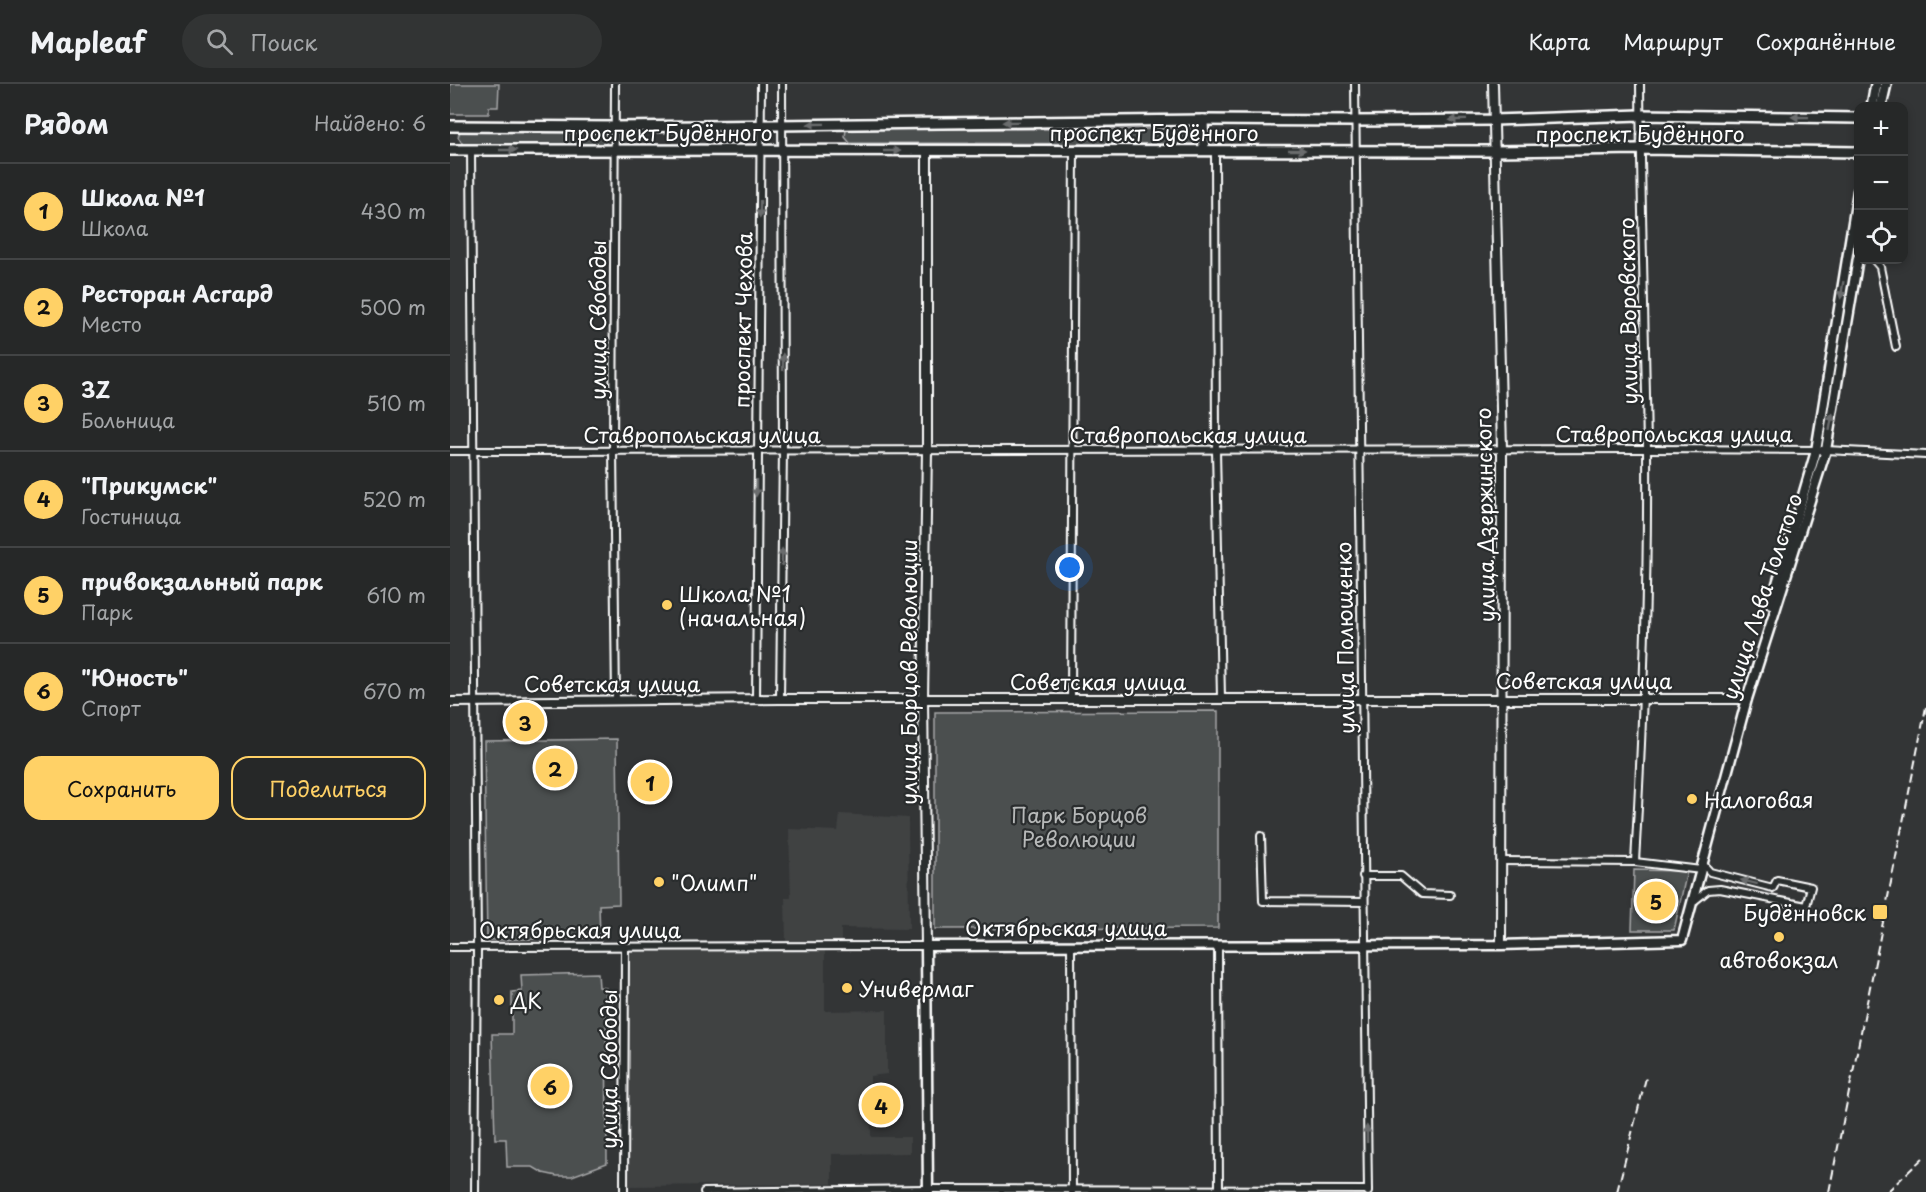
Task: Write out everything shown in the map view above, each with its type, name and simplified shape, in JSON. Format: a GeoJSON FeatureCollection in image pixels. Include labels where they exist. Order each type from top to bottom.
{"type":"FeatureCollection","features":[{"type":"Feature","properties":{"kind":"main road"},"geometry":{"type":"LineString","coordinates":[[1873,102],[1876,84]]}},
{"type":"Feature","properties":{"kind":"main road"},"geometry":{"type":"LineString","coordinates":[[1882,102],[1886,84]]}},
{"type":"Feature","properties":{"kind":"main road","name":"проспект Будённого"},"geometry":{"type":"LineString","coordinates":[[450,126],[1493,120],[1640,115],[1854,118]]}},
{"type":"Feature","properties":{"kind":"main road"},"geometry":{"type":"LineString","coordinates":[[1203,120],[1204,150]]}},
{"type":"Feature","properties":{"kind":"main road","name":"проспект Будённого"},"geometry":{"type":"LineString","coordinates":[[450,150],[1494,151],[1640,149],[1854,152]]}},
{"type":"Feature","properties":{"kind":"main road","name":"улица Льва Толстого"},"geometry":{"type":"LineString","coordinates":[[1682,940],[1745,699],[1816,451],[1855,210]]}},
{"type":"Feature","properties":{"kind":"main road","name":"улица Льва Толстого"},"geometry":{"type":"LineString","coordinates":[[1745,699],[1826,450],[1857,264]]}},
{"type":"Feature","properties":{"kind":"main road","name":"Октябрьская улица"},"geometry":{"type":"LineString","coordinates":[[926,946],[1501,945],[1682,940]]}},
{"type":"Feature","properties":{"kind":"main road","name":"улица Борцов Революции"},"geometry":{"type":"LineString","coordinates":[[926,946],[928,1191]]}},
{"type":"Feature","properties":{"kind":"street","name":"улица Свободы"},"geometry":{"type":"LineString","coordinates":[[615,84],[613,450],[616,700]]}},
{"type":"Feature","properties":{"kind":"street","name":"проспект Чехова"},"geometry":{"type":"LineString","coordinates":[[756,700],[756,450],[761,84]]}},
{"type":"Feature","properties":{"kind":"street","name":"проспект Чехова"},"geometry":{"type":"LineString","coordinates":[[780,699],[783,450],[782,84]]}},
{"type":"Feature","properties":{"kind":"street","name":"улица Полющенко"},"geometry":{"type":"LineString","coordinates":[[1355,84],[1368,1191]]}},
{"type":"Feature","properties":{"kind":"street","name":"улица Дзержинского"},"geometry":{"type":"LineString","coordinates":[[1493,84],[1502,449],[1501,945]]}},
{"type":"Feature","properties":{"kind":"street","name":"улица Воровского"},"geometry":{"type":"LineString","coordinates":[[1635,862],[1644,698],[1647,449],[1640,84]]}},
{"type":"Feature","properties":{"kind":"street"},"geometry":{"type":"LineString","coordinates":[[471,150],[477,947],[475,1192]]}},
{"type":"Feature","properties":{"kind":"street"},"geometry":{"type":"LineString","coordinates":[[1071,699],[1074,150]]}},
{"type":"Feature","properties":{"kind":"street"},"geometry":{"type":"LineString","coordinates":[[1215,150],[1215,450],[1221,698]]}},
{"type":"Feature","properties":{"kind":"street","name":"улица Борцов Революции"},"geometry":{"type":"LineString","coordinates":[[926,946],[923,699],[927,451],[927,151]]}},
{"type":"Feature","properties":{"kind":"street"},"geometry":{"type":"LineString","coordinates":[[1877,264],[1880,267],[1896,347]]}},
{"type":"Feature","properties":{"kind":"street","name":"Ставропольская улица"},"geometry":{"type":"LineString","coordinates":[[450,451],[1647,449],[1826,450],[1926,455]]}},
{"type":"Feature","properties":{"kind":"street","name":"Советская улица"},"geometry":{"type":"LineString","coordinates":[[450,702],[780,699],[1745,699]]}},
{"type":"Feature","properties":{"kind":"street"},"geometry":{"type":"LineString","coordinates":[[1261,836],[1263,901],[1364,902]]}},
{"type":"Feature","properties":{"kind":"street"},"geometry":{"type":"LineString","coordinates":[[1502,861],[1635,862],[1702,867],[1710,872],[1773,888],[1777,880],[1811,887],[1806,906],[1720,890],[1708,890],[1692,902]]}},
{"type":"Feature","properties":{"kind":"street"},"geometry":{"type":"LineString","coordinates":[[1363,876],[1401,876],[1422,894],[1450,895]]}},
{"type":"Feature","properties":{"kind":"street"},"geometry":{"type":"LineString","coordinates":[[1071,945],[1072,1191]]}},
{"type":"Feature","properties":{"kind":"street"},"geometry":{"type":"LineString","coordinates":[[1218,945],[1219,1190]]}},
{"type":"Feature","properties":{"kind":"street","name":"Октябрьская улица"},"geometry":{"type":"LineString","coordinates":[[450,947],[926,946]]}},
{"type":"Feature","properties":{"kind":"street","name":"улица Свободы"},"geometry":{"type":"LineString","coordinates":[[624,1192],[625,947]]}},
{"type":"Feature","properties":{"kind":"street"},"geometry":{"type":"LineString","coordinates":[[704,1192],[1368,1191]]}},
{"type":"Feature","properties":{"kind":"shaded area"},"geometry":{"type":"Polygon","coordinates":[[[840,814],[908,818],[909,929],[841,928],[841,942],[786,943],[785,898],[791,898],[789,829],[838,831],[840,814]]]}},
{"type":"Feature","properties":{"kind":"shaded area"},"geometry":{"type":"Polygon","coordinates":[[[629,950],[825,950],[825,1011],[887,1010],[887,1074],[870,1076],[871,1137],[910,1137],[910,1153],[832,1154],[832,1184],[628,1186],[629,950]]]}},
{"type":"Feature","properties":{"kind":"green space"},"geometry":{"type":"Polygon","coordinates":[[[450,84],[499,84],[498,107],[489,107],[489,114],[450,114],[450,84]]]}},
{"type":"Feature","properties":{"kind":"green space"},"geometry":{"type":"Polygon","coordinates":[[[466,129],[603,131],[608,139],[604,146],[464,146],[458,137],[460,131],[466,129]]]}},
{"type":"Feature","properties":{"kind":"green space"},"geometry":{"type":"Polygon","coordinates":[[[1184,129],[1192,130],[1196,141],[1193,144],[850,143],[845,137],[846,130],[1184,129]]]}},
{"type":"Feature","properties":{"kind":"green space","name":"Парк Борцов Революции"},"geometry":{"type":"Polygon","coordinates":[[[1218,711],[1218,928],[935,929],[935,712],[1218,711]]]}},
{"type":"Feature","properties":{"kind":"green space"},"geometry":{"type":"Polygon","coordinates":[[[617,739],[619,904],[599,905],[600,938],[487,940],[484,741],[617,739]]]}},
{"type":"Feature","properties":{"kind":"green space"},"geometry":{"type":"Polygon","coordinates":[[[1634,870],[1687,871],[1674,930],[1632,930],[1634,870]]]}},
{"type":"Feature","properties":{"kind":"green space"},"geometry":{"type":"Polygon","coordinates":[[[598,973],[599,987],[606,988],[607,1163],[572,1176],[543,1173],[533,1167],[507,1167],[506,1139],[495,1139],[492,1034],[512,1034],[512,992],[522,991],[521,975],[598,973]]]}},
{"type":"Feature","properties":{"kind":"railway"},"geometry":{"type":"LineString","coordinates":[[1829,1192],[1926,707]]}},
{"type":"Feature","properties":{"kind":"railway"},"geometry":{"type":"LineString","coordinates":[[1617,1192],[1646,1078]]}},
{"type":"Feature","properties":{"kind":"railway"},"geometry":{"type":"LineString","coordinates":[[1887,1192],[1926,1155]]}},
{"type":"Feature","properties":{"kind":"place","name":"Школа №1 (начальная)"},"geometry":{"type":"Point","coordinates":[667,605]}},
{"type":"Feature","properties":{"kind":"place","name":"3Z"},"geometry":{"type":"Point","coordinates":[525,722]}},
{"type":"Feature","properties":{"kind":"place","name":"Ресторан Асгард"},"geometry":{"type":"Point","coordinates":[555,768]}},
{"type":"Feature","properties":{"kind":"place","name":"Школа №1"},"geometry":{"type":"Point","coordinates":[650,782]}},
{"type":"Feature","properties":{"kind":"place","name":"Налоговая"},"geometry":{"type":"Point","coordinates":[1692,799]}},
{"type":"Feature","properties":{"kind":"place","name":"\"Олимп\""},"geometry":{"type":"Point","coordinates":[659,882]}},
{"type":"Feature","properties":{"kind":"place","name":"привокзальный парк"},"geometry":{"type":"Point","coordinates":[1656,901]}},
{"type":"Feature","properties":{"kind":"place","name":"Будённовск"},"geometry":{"type":"Point","coordinates":[1880,912]}},
{"type":"Feature","properties":{"kind":"place","name":"автовокзал"},"geometry":{"type":"Point","coordinates":[1779,937]}},
{"type":"Feature","properties":{"kind":"place","name":"Универмаг"},"geometry":{"type":"Point","coordinates":[847,988]}},
{"type":"Feature","properties":{"kind":"place","name":"ДК"},"geometry":{"type":"Point","coordinates":[499,1000]}},
{"type":"Feature","properties":{"kind":"place","name":"\"Юность\""},"geometry":{"type":"Point","coordinates":[550,1086]}},
{"type":"Feature","properties":{"kind":"place","name":"\"Прикумск\""},"geometry":{"type":"Point","coordinates":[881,1105]}}]}
